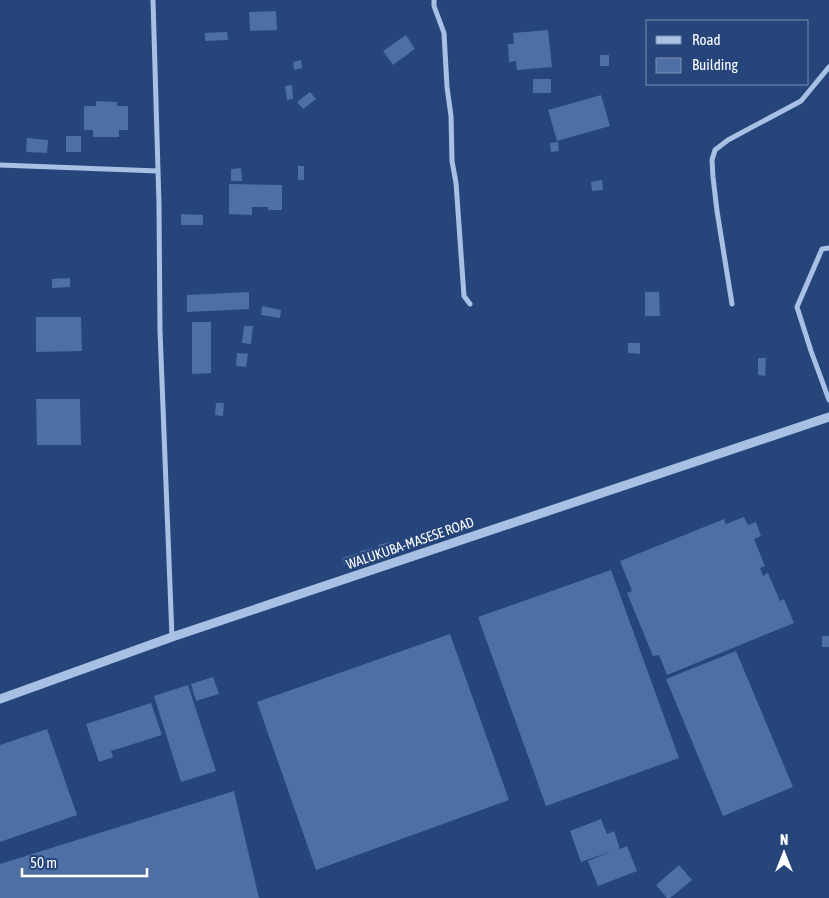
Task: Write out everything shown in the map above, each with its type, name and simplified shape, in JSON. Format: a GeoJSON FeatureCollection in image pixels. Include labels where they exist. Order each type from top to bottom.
{"type":"FeatureCollection","features":[{"type":"Feature","properties":{"kind":"street"},"geometry":{"type":"LineString","coordinates":[[153,0],[160,331],[172,637]]}},
{"type":"Feature","properties":{"kind":"street"},"geometry":{"type":"LineString","coordinates":[[434,0],[434,6],[444,33],[447,88],[451,116],[452,161],[456,184],[464,296],[470,304]]}},
{"type":"Feature","properties":{"kind":"street"},"geometry":{"type":"LineString","coordinates":[[732,304],[714,185],[712,160],[715,150],[728,140],[800,101],[829,67]]}},
{"type":"Feature","properties":{"kind":"street"},"geometry":{"type":"LineString","coordinates":[[0,165],[158,171]]}},
{"type":"Feature","properties":{"kind":"street"},"geometry":{"type":"LineString","coordinates":[[829,248],[822,249],[797,307],[810,351],[829,400]]}},
{"type":"Feature","properties":{"kind":"street","name":"WALUKUBA-MASESE ROAD"},"geometry":{"type":"LineString","coordinates":[[0,699],[172,637],[829,417]]}},
{"type":"Feature","properties":{"kind":"building"},"geometry":{"type":"Polygon","coordinates":[[[276,11],[277,30],[250,31],[249,12],[276,11]]]}},
{"type":"Feature","properties":{"kind":"building"},"geometry":{"type":"Polygon","coordinates":[[[548,30],[552,67],[517,70],[516,61],[509,62],[508,44],[514,44],[513,33],[548,30]]]}},
{"type":"Feature","properties":{"kind":"building"},"geometry":{"type":"Polygon","coordinates":[[[227,32],[228,40],[205,41],[205,33],[227,32]]]}},
{"type":"Feature","properties":{"kind":"building"},"geometry":{"type":"Polygon","coordinates":[[[406,35],[415,49],[393,65],[383,51],[406,35]]]}},
{"type":"Feature","properties":{"kind":"building"},"geometry":{"type":"Polygon","coordinates":[[[600,55],[609,55],[609,66],[600,66],[600,55]]]}},
{"type":"Feature","properties":{"kind":"building"},"geometry":{"type":"Polygon","coordinates":[[[301,60],[302,68],[294,70],[293,62],[301,60]]]}},
{"type":"Feature","properties":{"kind":"building"},"geometry":{"type":"Polygon","coordinates":[[[533,79],[551,79],[551,93],[533,93],[533,79]]]}},
{"type":"Feature","properties":{"kind":"building"},"geometry":{"type":"Polygon","coordinates":[[[292,85],[293,99],[287,100],[285,86],[292,85]]]}},
{"type":"Feature","properties":{"kind":"building"},"geometry":{"type":"Polygon","coordinates":[[[310,92],[316,99],[303,109],[297,102],[310,92]]]}},
{"type":"Feature","properties":{"kind":"building"},"geometry":{"type":"Polygon","coordinates":[[[601,95],[610,126],[557,141],[548,110],[601,95]]]}},
{"type":"Feature","properties":{"kind":"building"},"geometry":{"type":"Polygon","coordinates":[[[96,101],[117,102],[117,106],[128,106],[128,130],[119,130],[119,137],[93,137],[93,130],[84,130],[84,106],[96,106],[96,101]]]}},
{"type":"Feature","properties":{"kind":"building"},"geometry":{"type":"Polygon","coordinates":[[[66,136],[81,136],[81,152],[66,152],[66,136]]]}},
{"type":"Feature","properties":{"kind":"building"},"geometry":{"type":"Polygon","coordinates":[[[27,138],[48,140],[47,153],[26,152],[27,138]]]}},
{"type":"Feature","properties":{"kind":"building"},"geometry":{"type":"Polygon","coordinates":[[[558,142],[559,151],[551,152],[550,143],[558,142]]]}},
{"type":"Feature","properties":{"kind":"building"},"geometry":{"type":"Polygon","coordinates":[[[298,166],[304,166],[304,180],[298,180],[298,166]]]}},
{"type":"Feature","properties":{"kind":"building"},"geometry":{"type":"Polygon","coordinates":[[[241,168],[242,181],[231,181],[231,169],[241,168]]]}},
{"type":"Feature","properties":{"kind":"building"},"geometry":{"type":"Polygon","coordinates":[[[602,180],[603,190],[592,191],[591,182],[602,180]]]}},
{"type":"Feature","properties":{"kind":"building"},"geometry":{"type":"Polygon","coordinates":[[[229,184],[282,185],[282,210],[268,210],[268,207],[252,207],[252,215],[229,214],[229,184]]]}},
{"type":"Feature","properties":{"kind":"building"},"geometry":{"type":"Polygon","coordinates":[[[181,214],[203,215],[203,225],[181,225],[181,214]]]}},
{"type":"Feature","properties":{"kind":"building"},"geometry":{"type":"Polygon","coordinates":[[[70,278],[70,287],[52,288],[52,279],[70,278]]]}},
{"type":"Feature","properties":{"kind":"building"},"geometry":{"type":"Polygon","coordinates":[[[249,292],[249,309],[187,312],[187,295],[249,292]]]}},
{"type":"Feature","properties":{"kind":"building"},"geometry":{"type":"Polygon","coordinates":[[[645,292],[659,292],[660,316],[645,316],[645,292]]]}},
{"type":"Feature","properties":{"kind":"building"},"geometry":{"type":"Polygon","coordinates":[[[262,306],[281,310],[280,318],[261,315],[262,306]]]}},
{"type":"Feature","properties":{"kind":"building"},"geometry":{"type":"Polygon","coordinates":[[[36,317],[81,317],[82,351],[36,352],[36,317]]]}},
{"type":"Feature","properties":{"kind":"building"},"geometry":{"type":"Polygon","coordinates":[[[192,322],[211,322],[211,373],[192,374],[192,322]]]}},
{"type":"Feature","properties":{"kind":"building"},"geometry":{"type":"Polygon","coordinates":[[[244,326],[253,326],[251,344],[242,343],[244,326]]]}},
{"type":"Feature","properties":{"kind":"building"},"geometry":{"type":"Polygon","coordinates":[[[628,343],[640,343],[640,354],[628,353],[628,343]]]}},
{"type":"Feature","properties":{"kind":"building"},"geometry":{"type":"Polygon","coordinates":[[[237,353],[248,354],[246,367],[236,366],[237,353]]]}},
{"type":"Feature","properties":{"kind":"building"},"geometry":{"type":"Polygon","coordinates":[[[758,358],[766,358],[765,376],[758,375],[758,358]]]}},
{"type":"Feature","properties":{"kind":"building"},"geometry":{"type":"Polygon","coordinates":[[[36,399],[80,399],[81,445],[37,445],[36,399]]]}},
{"type":"Feature","properties":{"kind":"building"},"geometry":{"type":"Polygon","coordinates":[[[216,403],[224,403],[223,416],[215,415],[216,403]]]}},
{"type":"Feature","properties":{"kind":"building"},"geometry":{"type":"Polygon","coordinates":[[[744,517],[748,525],[756,522],[761,536],[754,539],[765,566],[760,568],[763,576],[768,573],[780,601],[784,599],[794,623],[667,675],[659,655],[653,656],[627,593],[632,591],[620,561],[724,519],[726,524],[744,517]]]}},
{"type":"Feature","properties":{"kind":"building"},"geometry":{"type":"Polygon","coordinates":[[[390,542],[392,548],[380,552],[378,545],[390,542]]]}},
{"type":"Feature","properties":{"kind":"building"},"geometry":{"type":"Polygon","coordinates":[[[374,548],[376,555],[362,559],[360,551],[374,548]]]}},
{"type":"Feature","properties":{"kind":"building"},"geometry":{"type":"Polygon","coordinates":[[[358,553],[360,560],[344,565],[342,558],[358,553]]]}},
{"type":"Feature","properties":{"kind":"building"},"geometry":{"type":"Polygon","coordinates":[[[611,570],[679,758],[546,806],[478,617],[611,570]]]}},
{"type":"Feature","properties":{"kind":"building"},"geometry":{"type":"Polygon","coordinates":[[[450,634],[509,800],[316,870],[257,702],[450,634]]]}},
{"type":"Feature","properties":{"kind":"building"},"geometry":{"type":"Polygon","coordinates":[[[822,636],[829,636],[829,647],[822,647],[822,636]]]}},
{"type":"Feature","properties":{"kind":"building"},"geometry":{"type":"Polygon","coordinates":[[[736,651],[793,787],[723,816],[666,679],[736,651]]]}},
{"type":"Feature","properties":{"kind":"building"},"geometry":{"type":"Polygon","coordinates":[[[213,677],[219,694],[196,701],[191,684],[213,677]]]}},
{"type":"Feature","properties":{"kind":"building"},"geometry":{"type":"Polygon","coordinates":[[[188,685],[216,771],[181,782],[154,696],[188,685]]]}},
{"type":"Feature","properties":{"kind":"building"},"geometry":{"type":"Polygon","coordinates":[[[151,703],[162,735],[111,751],[113,757],[99,762],[86,724],[151,703]]]}},
{"type":"Feature","properties":{"kind":"building"},"geometry":{"type":"Polygon","coordinates":[[[47,729],[77,815],[0,842],[0,745],[47,729]]]}},
{"type":"Feature","properties":{"kind":"building"},"geometry":{"type":"Polygon","coordinates":[[[234,791],[259,898],[0,898],[0,864],[234,791]]]}},
{"type":"Feature","properties":{"kind":"building"},"geometry":{"type":"Polygon","coordinates":[[[601,819],[607,834],[614,831],[620,849],[627,846],[637,871],[598,886],[588,861],[612,851],[581,862],[570,831],[601,819]]]}},
{"type":"Feature","properties":{"kind":"building"},"geometry":{"type":"Polygon","coordinates":[[[679,865],[692,880],[670,898],[667,898],[656,885],[679,865]]]}}]}
